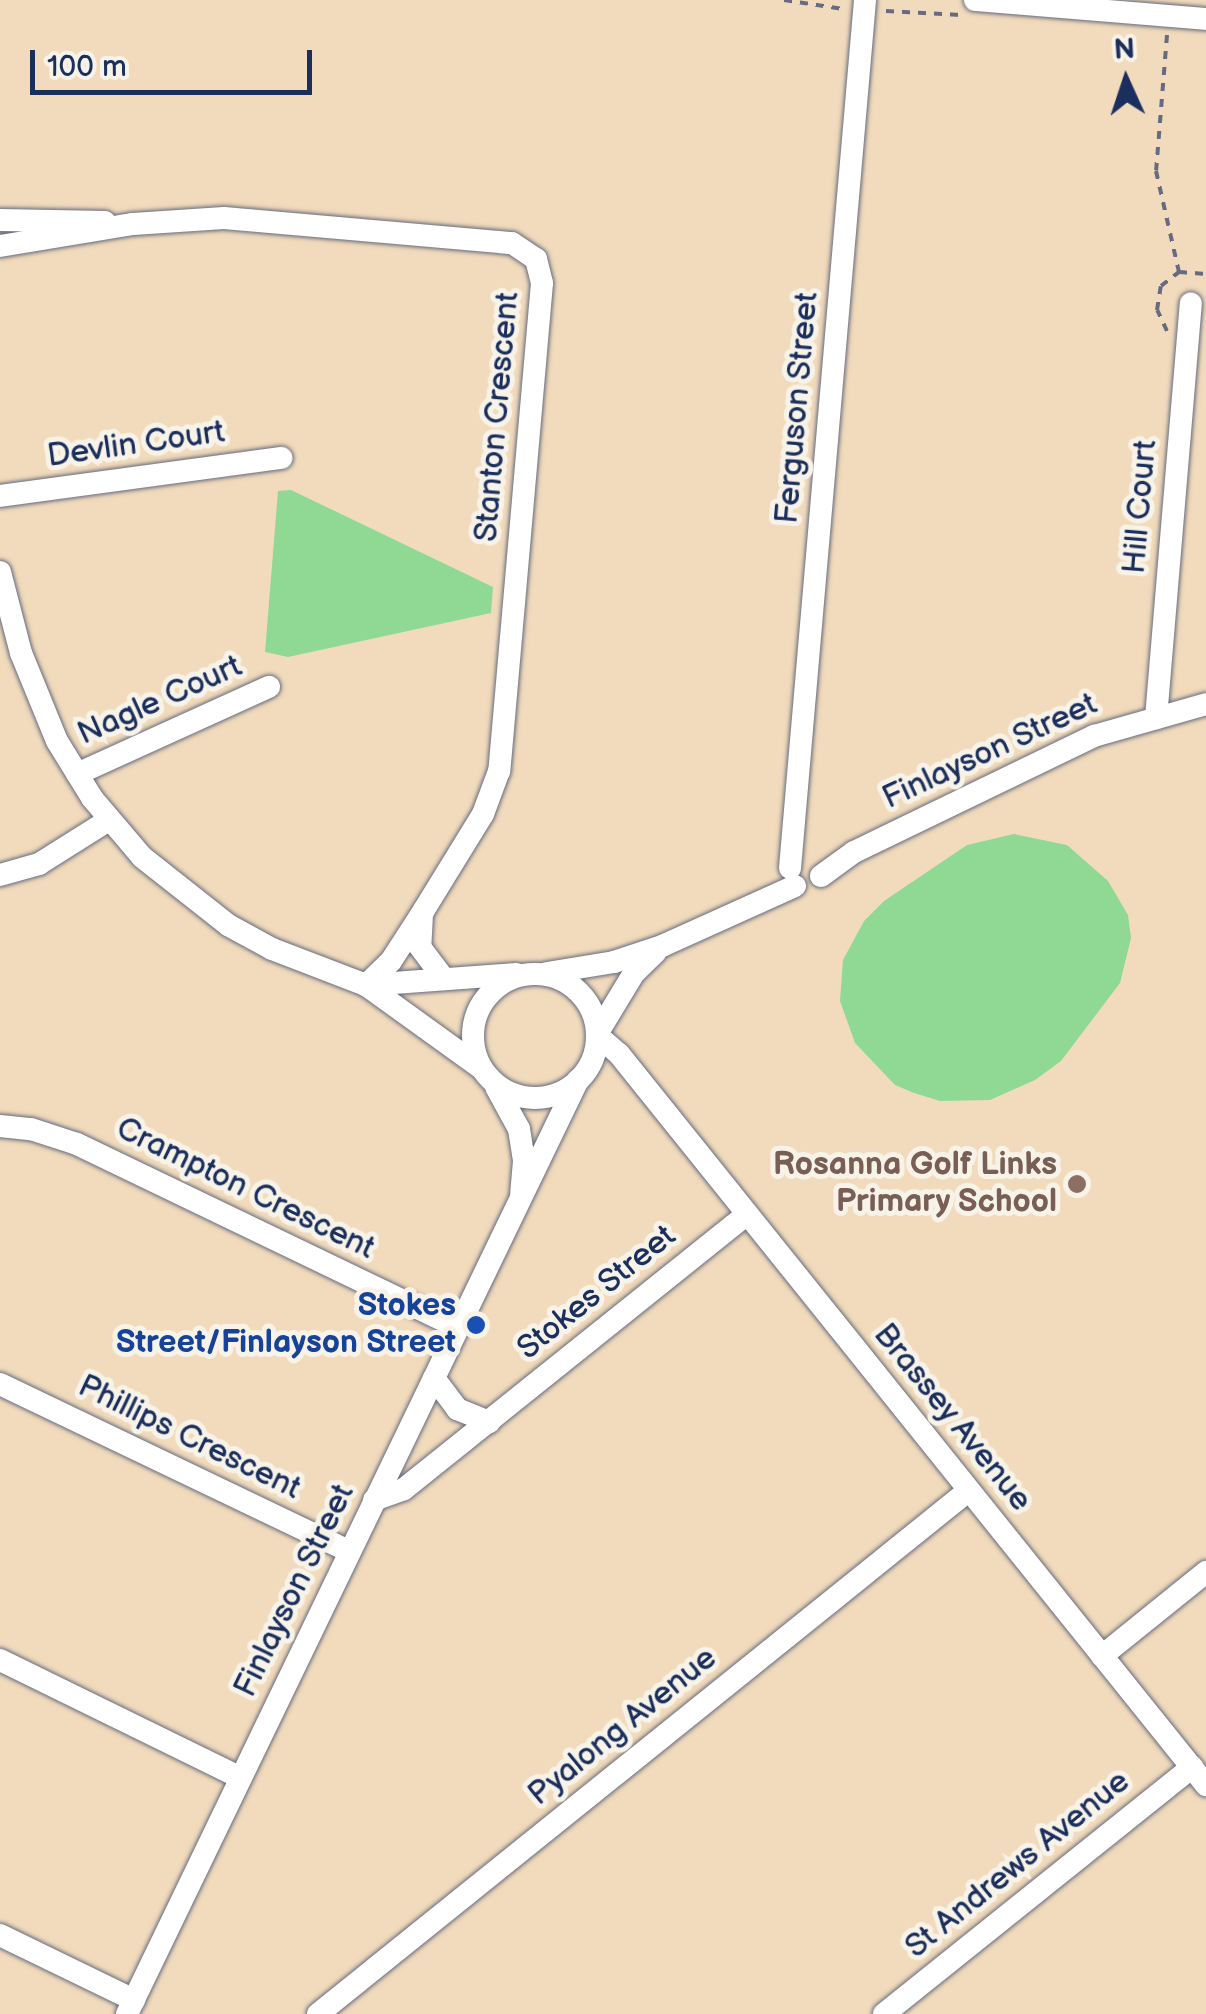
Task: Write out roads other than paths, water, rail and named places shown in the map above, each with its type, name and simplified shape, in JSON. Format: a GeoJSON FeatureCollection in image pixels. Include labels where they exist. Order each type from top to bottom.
{"type":"FeatureCollection","features":[{"type":"Feature","properties":{"kind":"street","name":"Ferguson Street"},"geometry":{"type":"LineString","coordinates":[[803,870],[796,822],[865,6]]}},
{"type":"Feature","properties":{"kind":"street"},"geometry":{"type":"LineString","coordinates":[[973,8],[1206,19]]}},
{"type":"Feature","properties":{"kind":"street","name":"Stanton Crescent"},"geometry":{"type":"LineString","coordinates":[[0,220],[133,224],[224,218],[283,222],[512,243],[536,259],[542,283],[499,771],[483,814],[424,910],[390,961],[366,984]]}},
{"type":"Feature","properties":{"kind":"street","name":"Stanton Crescent"},"geometry":{"type":"LineString","coordinates":[[0,246],[133,224]]}},
{"type":"Feature","properties":{"kind":"street","name":"Hill Court"},"geometry":{"type":"LineString","coordinates":[[1156,718],[1191,302]]}},
{"type":"Feature","properties":{"kind":"street","name":"Devlin Court"},"geometry":{"type":"LineString","coordinates":[[0,496],[280,458]]}},
{"type":"Feature","properties":{"kind":"street"},"geometry":{"type":"LineString","coordinates":[[0,572],[5,613],[35,692],[77,774],[109,820],[168,880],[228,925],[272,949],[366,984],[505,1090],[526,1098],[560,1093],[581,1078],[594,1057],[598,1034],[634,973],[662,946]]}},
{"type":"Feature","properties":{"kind":"street","name":"Nagle Court"},"geometry":{"type":"LineString","coordinates":[[77,774],[270,688]]}},
{"type":"Feature","properties":{"kind":"street"},"geometry":{"type":"LineString","coordinates":[[1206,705],[1206,721]]}},
{"type":"Feature","properties":{"kind":"street","name":"Finlayson Street"},"geometry":{"type":"LineString","coordinates":[[803,870],[854,852],[1094,736],[1206,705]]}},
{"type":"Feature","properties":{"kind":"street","name":"Finlayson Street"},"geometry":{"type":"LineString","coordinates":[[1156,718],[1206,721]]}},
{"type":"Feature","properties":{"kind":"street"},"geometry":{"type":"LineString","coordinates":[[0,876],[39,864],[109,820]]}},
{"type":"Feature","properties":{"kind":"street"},"geometry":{"type":"LineString","coordinates":[[366,984],[533,974],[614,962],[662,946],[763,898],[803,870]]}},
{"type":"Feature","properties":{"kind":"street"},"geometry":{"type":"LineString","coordinates":[[424,910],[419,944],[443,977]]}},
{"type":"Feature","properties":{"kind":"street"},"geometry":{"type":"LineString","coordinates":[[484,1072],[472,1040],[477,1012],[493,990],[533,974],[556,977],[579,992],[594,1014],[598,1034]]}},
{"type":"Feature","properties":{"kind":"street","name":"Brassey Avenue"},"geometry":{"type":"LineString","coordinates":[[598,1034],[614,1047],[1199,1776]]}},
{"type":"Feature","properties":{"kind":"street","name":"Finlayson Street"},"geometry":{"type":"LineString","coordinates":[[484,1072],[508,1102],[520,1129],[524,1161],[521,1196]]}},
{"type":"Feature","properties":{"kind":"street","name":"Brassey Avenue"},"geometry":{"type":"LineString","coordinates":[[581,1078],[616,1072],[648,1092]]}},
{"type":"Feature","properties":{"kind":"street","name":"Finlayson Street"},"geometry":{"type":"LineString","coordinates":[[131,2007],[457,1327],[581,1078]]}},
{"type":"Feature","properties":{"kind":"street","name":"Crampton Crescent"},"geometry":{"type":"LineString","coordinates":[[0,1126],[77,1144],[457,1327]]}},
{"type":"Feature","properties":{"kind":"street","name":"Stokes Street"},"geometry":{"type":"LineString","coordinates":[[374,1500],[400,1491],[746,1215]]}},
{"type":"Feature","properties":{"kind":"street"},"geometry":{"type":"LineString","coordinates":[[434,1378],[457,1409],[488,1422]]}},
{"type":"Feature","properties":{"kind":"street","name":"Phillips Crescent"},"geometry":{"type":"LineString","coordinates":[[0,1384],[350,1552]]}},
{"type":"Feature","properties":{"kind":"street","name":"Pyalong Avenue"},"geometry":{"type":"LineString","coordinates":[[318,2014],[968,1491]]}},
{"type":"Feature","properties":{"kind":"street"},"geometry":{"type":"LineString","coordinates":[[1102,1656],[1206,1572]]}},
{"type":"Feature","properties":{"kind":"street"},"geometry":{"type":"LineString","coordinates":[[0,1660],[241,1778]]}},
{"type":"Feature","properties":{"kind":"street","name":"St Andrews Avenue"},"geometry":{"type":"LineString","coordinates":[[884,2014],[1199,1776]]}},
{"type":"Feature","properties":{"kind":"street"},"geometry":{"type":"LineString","coordinates":[[0,1935],[131,2007]]}},
{"type":"Feature","properties":{"kind":"place","name":"Rosanna Golf Links Primary School"},"geometry":{"type":"Point","coordinates":[1077,1184]}},
{"type":"Feature","properties":{"kind":"place","name":"Stokes Street/Finlayson Street"},"geometry":{"type":"Point","coordinates":[476,1325]}}]}
